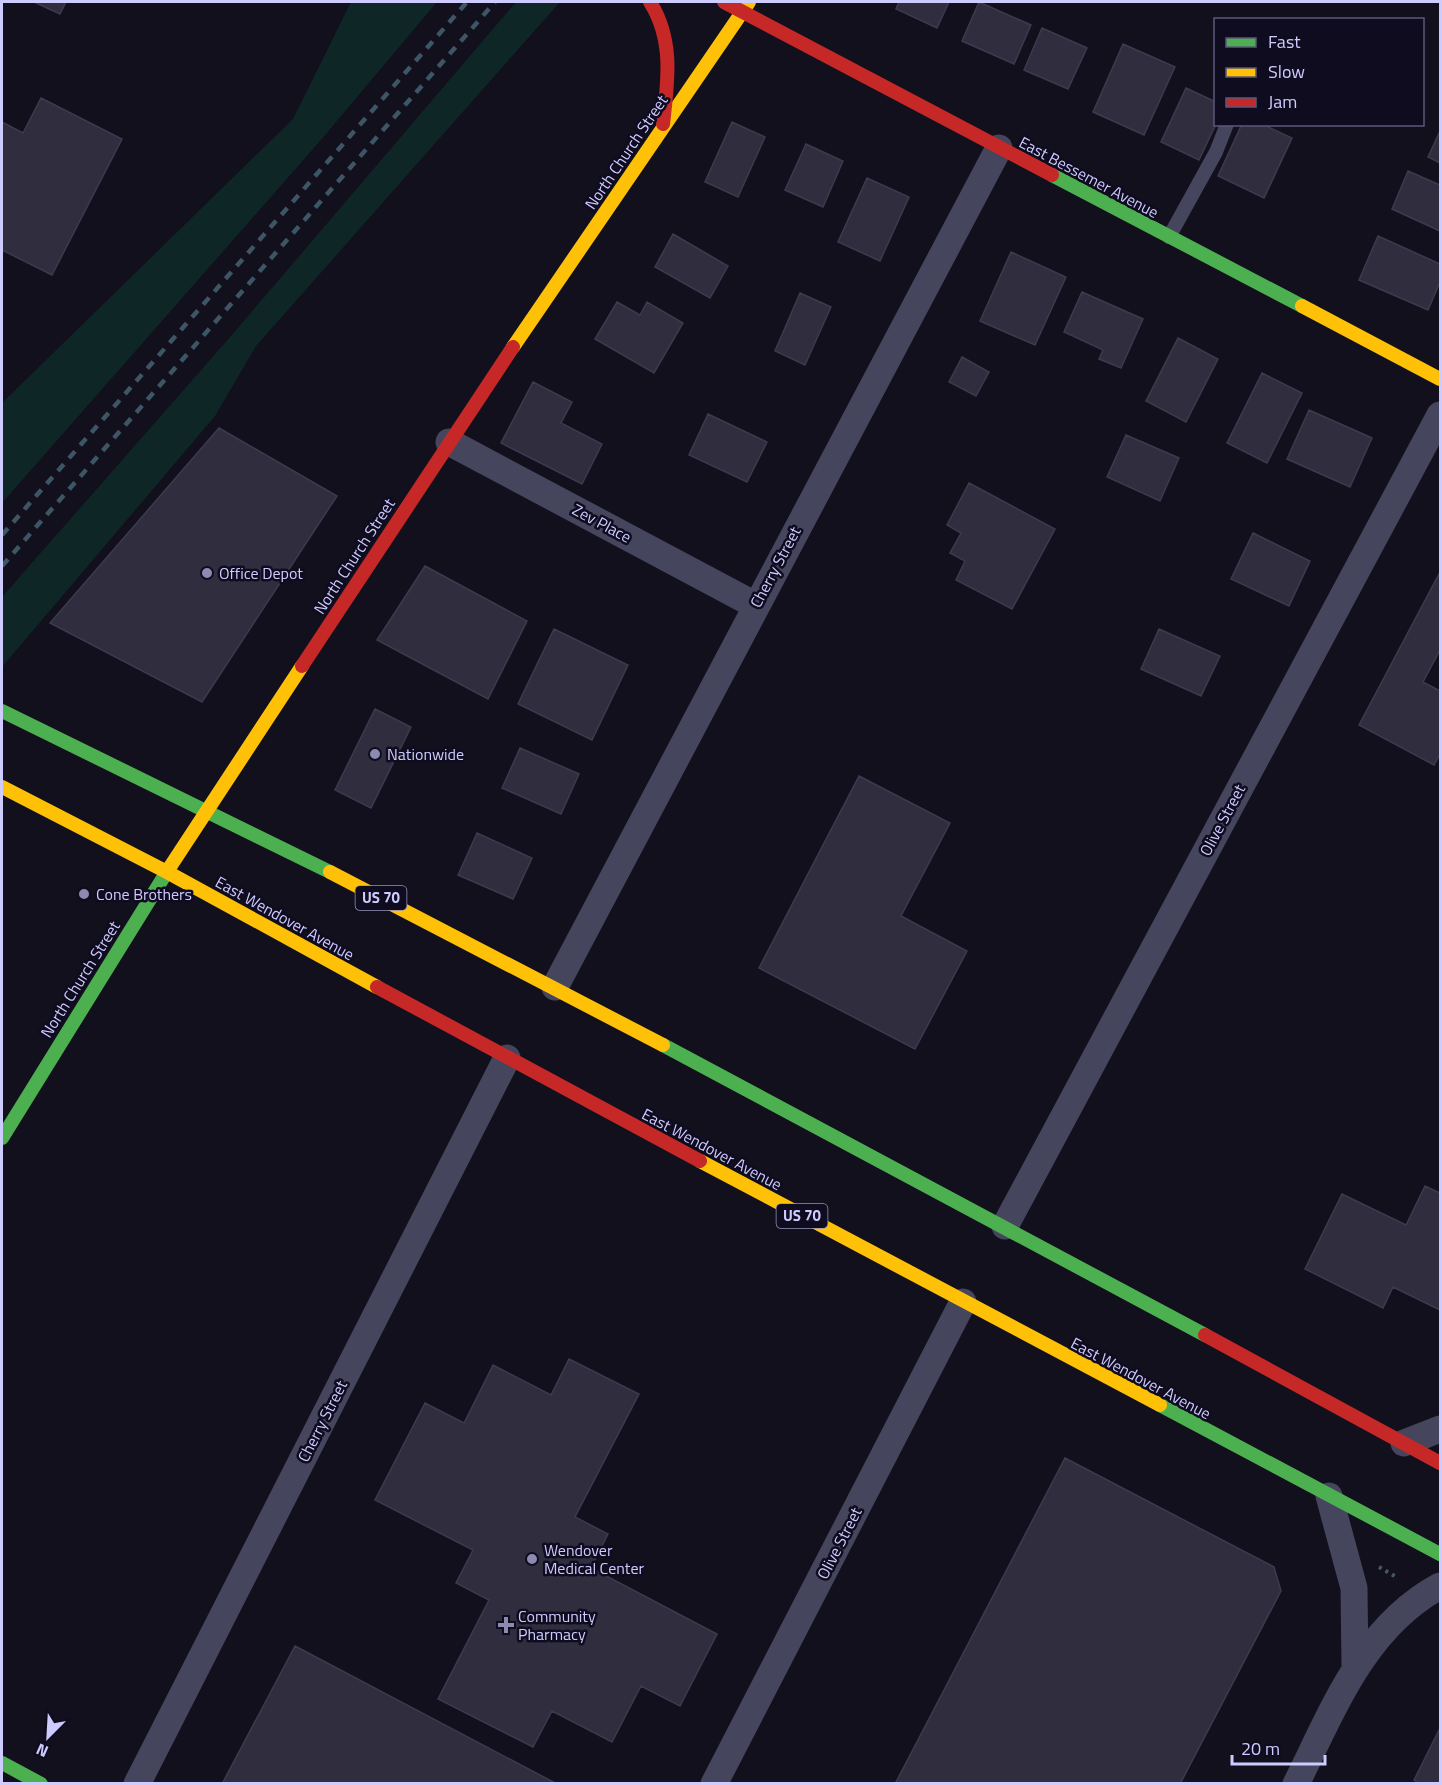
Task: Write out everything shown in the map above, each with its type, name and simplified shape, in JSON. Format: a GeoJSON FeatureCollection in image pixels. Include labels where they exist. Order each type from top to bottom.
{"type":"FeatureCollection","features":[{"type":"Feature","properties":{"kind":"main road"},"geometry":{"type":"LineString","coordinates":[[650,2],[665,29],[669,57],[663,127]]}},
{"type":"Feature","properties":{"kind":"main road","name":"East Bessemer Avenue"},"geometry":{"type":"LineString","coordinates":[[724,2],[745,7],[999,148],[1440,379]]}},
{"type":"Feature","properties":{"kind":"main road","name":"North Church Street"},"geometry":{"type":"LineString","coordinates":[[2,1138],[167,873],[449,442],[745,7]]}},
{"type":"Feature","properties":{"kind":"main road","name":"US 70"},"geometry":{"type":"LineString","coordinates":[[4,713],[208,810],[555,987],[1005,1226],[1440,1463]]}},
{"type":"Feature","properties":{"kind":"main road","name":"East Wendover Avenue"},"geometry":{"type":"LineString","coordinates":[[2,787],[167,873],[963,1302],[1440,1554]]}},
{"type":"Feature","properties":{"kind":"main road"},"geometry":{"type":"LineString","coordinates":[[2,1763],[41,1784]]}},
{"type":"Feature","properties":{"kind":"street","name":"Cherry Street"},"geometry":{"type":"LineString","coordinates":[[555,987],[755,605],[999,148]]}},
{"type":"Feature","properties":{"kind":"street","name":"Olive Street"},"geometry":{"type":"LineString","coordinates":[[1005,1226],[1440,415]]}},
{"type":"Feature","properties":{"kind":"street","name":"Zev Place"},"geometry":{"type":"LineString","coordinates":[[449,442],[755,605]]}},
{"type":"Feature","properties":{"kind":"street","name":"Cherry Street"},"geometry":{"type":"LineString","coordinates":[[137,1784],[507,1058]]}},
{"type":"Feature","properties":{"kind":"street","name":"Olive Street"},"geometry":{"type":"LineString","coordinates":[[714,1784],[963,1302]]}},
{"type":"Feature","properties":{"kind":"street"},"geometry":{"type":"LineString","coordinates":[[1404,1443],[1440,1429]]}},
{"type":"Feature","properties":{"kind":"street"},"geometry":{"type":"LineString","coordinates":[[1329,1496],[1354,1588],[1355,1666]]}},
{"type":"Feature","properties":{"kind":"street"},"geometry":{"type":"LineString","coordinates":[[1296,1784],[1355,1666],[1388,1624],[1412,1602],[1440,1586]]}},
{"type":"Feature","properties":{"kind":"lane"},"geometry":{"type":"LineString","coordinates":[[1169,237],[1216,152],[1226,126]]}},
{"type":"Feature","properties":{"kind":"path"},"geometry":{"type":"LineString","coordinates":[[1373,1563],[1400,1579]]}},
{"type":"Feature","properties":{"kind":"green space"},"geometry":{"type":"Polygon","coordinates":[[[351,2],[437,2],[320,141],[2,503],[2,403],[293,119],[351,2]]]}},
{"type":"Feature","properties":{"kind":"green space"},"geometry":{"type":"Polygon","coordinates":[[[516,2],[560,2],[256,346],[215,416],[2,667],[2,597],[231,336],[516,2]]]}},
{"type":"Feature","properties":{"kind":"building"},"geometry":{"type":"Polygon","coordinates":[[[34,2],[66,2],[60,14],[34,2]]]}},
{"type":"Feature","properties":{"kind":"building"},"geometry":{"type":"Polygon","coordinates":[[[899,2],[949,2],[937,28],[896,9],[899,2]]]}},
{"type":"Feature","properties":{"kind":"building"},"geometry":{"type":"Polygon","coordinates":[[[979,2],[1031,25],[1014,64],[962,41],[979,2]]]}},
{"type":"Feature","properties":{"kind":"building"},"geometry":{"type":"Polygon","coordinates":[[[1042,28],[1087,48],[1068,89],[1024,70],[1042,28]]]}},
{"type":"Feature","properties":{"kind":"building"},"geometry":{"type":"Polygon","coordinates":[[[1123,44],[1175,67],[1144,135],[1093,112],[1123,44]]]}},
{"type":"Feature","properties":{"kind":"building"},"geometry":{"type":"Polygon","coordinates":[[[1186,88],[1214,101],[1215,126],[1199,160],[1161,142],[1186,88]]]}},
{"type":"Feature","properties":{"kind":"building"},"geometry":{"type":"Polygon","coordinates":[[[41,98],[122,139],[52,275],[2,250],[2,122],[23,133],[41,98]]]}},
{"type":"Feature","properties":{"kind":"building"},"geometry":{"type":"Polygon","coordinates":[[[732,122],[765,137],[738,197],[705,182],[732,122]]]}},
{"type":"Feature","properties":{"kind":"building"},"geometry":{"type":"Polygon","coordinates":[[[1241,126],[1266,126],[1292,138],[1264,198],[1218,176],[1241,126]]]}},
{"type":"Feature","properties":{"kind":"building"},"geometry":{"type":"Polygon","coordinates":[[[1440,131],[1440,163],[1428,157],[1440,131]]]}},
{"type":"Feature","properties":{"kind":"building"},"geometry":{"type":"Polygon","coordinates":[[[806,144],[843,161],[823,207],[785,190],[806,144]]]}},
{"type":"Feature","properties":{"kind":"building"},"geometry":{"type":"Polygon","coordinates":[[[1408,171],[1440,185],[1440,231],[1392,209],[1408,171]]]}},
{"type":"Feature","properties":{"kind":"building"},"geometry":{"type":"Polygon","coordinates":[[[867,178],[909,197],[880,261],[838,242],[867,178]]]}},
{"type":"Feature","properties":{"kind":"building"},"geometry":{"type":"Polygon","coordinates":[[[673,234],[728,266],[710,298],[655,267],[673,234]]]}},
{"type":"Feature","properties":{"kind":"building"},"geometry":{"type":"Polygon","coordinates":[[[1378,236],[1440,264],[1440,282],[1428,310],[1359,280],[1378,236]]]}},
{"type":"Feature","properties":{"kind":"building"},"geometry":{"type":"Polygon","coordinates":[[[1011,252],[1066,277],[1035,345],[980,321],[1011,252]]]}},
{"type":"Feature","properties":{"kind":"building"},"geometry":{"type":"Polygon","coordinates":[[[1082,292],[1143,319],[1121,368],[1099,359],[1103,350],[1064,332],[1082,292]]]}},
{"type":"Feature","properties":{"kind":"building"},"geometry":{"type":"Polygon","coordinates":[[[800,293],[831,307],[805,365],[775,351],[800,293]]]}},
{"type":"Feature","properties":{"kind":"building"},"geometry":{"type":"Polygon","coordinates":[[[617,302],[640,315],[647,302],[683,323],[654,373],[595,339],[617,302]]]}},
{"type":"Feature","properties":{"kind":"building"},"geometry":{"type":"Polygon","coordinates":[[[1178,338],[1218,359],[1186,422],[1146,401],[1178,338]]]}},
{"type":"Feature","properties":{"kind":"building"},"geometry":{"type":"Polygon","coordinates":[[[962,357],[989,372],[976,396],[949,382],[962,357]]]}},
{"type":"Feature","properties":{"kind":"building"},"geometry":{"type":"Polygon","coordinates":[[[1262,373],[1302,393],[1267,463],[1227,443],[1262,373]]]}},
{"type":"Feature","properties":{"kind":"building"},"geometry":{"type":"Polygon","coordinates":[[[533,382],[572,402],[561,423],[602,444],[582,484],[501,443],[533,382]]]}},
{"type":"Feature","properties":{"kind":"building"},"geometry":{"type":"Polygon","coordinates":[[[1309,410],[1372,438],[1350,487],[1287,459],[1309,410]]]}},
{"type":"Feature","properties":{"kind":"building"},"geometry":{"type":"Polygon","coordinates":[[[708,414],[767,442],[747,482],[689,455],[708,414]]]}},
{"type":"Feature","properties":{"kind":"building"},"geometry":{"type":"Polygon","coordinates":[[[219,428],[337,496],[202,702],[50,623],[219,428]]]}},
{"type":"Feature","properties":{"kind":"building"},"geometry":{"type":"Polygon","coordinates":[[[1126,435],[1179,458],[1160,501],[1107,477],[1126,435]]]}},
{"type":"Feature","properties":{"kind":"building"},"geometry":{"type":"Polygon","coordinates":[[[969,483],[1055,529],[1012,609],[956,580],[965,561],[950,553],[961,533],[947,525],[969,483]]]}},
{"type":"Feature","properties":{"kind":"building"},"geometry":{"type":"Polygon","coordinates":[[[1253,533],[1310,561],[1289,606],[1231,579],[1253,533]]]}},
{"type":"Feature","properties":{"kind":"building"},"geometry":{"type":"Polygon","coordinates":[[[425,566],[527,621],[488,699],[377,640],[425,566]]]}},
{"type":"Feature","properties":{"kind":"building"},"geometry":{"type":"Polygon","coordinates":[[[1440,572],[1440,650],[1423,682],[1440,691],[1440,754],[1434,765],[1359,725],[1440,572]]]}},
{"type":"Feature","properties":{"kind":"building"},"geometry":{"type":"Polygon","coordinates":[[[554,629],[628,665],[592,740],[518,704],[554,629]]]}},
{"type":"Feature","properties":{"kind":"building"},"geometry":{"type":"Polygon","coordinates":[[[1159,629],[1220,656],[1201,696],[1141,669],[1159,629]]]}},
{"type":"Feature","properties":{"kind":"building"},"geometry":{"type":"Polygon","coordinates":[[[375,709],[411,727],[371,808],[335,790],[375,709]]]}},
{"type":"Feature","properties":{"kind":"building"},"geometry":{"type":"Polygon","coordinates":[[[520,748],[579,774],[561,814],[502,788],[520,748]]]}},
{"type":"Feature","properties":{"kind":"building"},"geometry":{"type":"Polygon","coordinates":[[[859,776],[950,823],[901,916],[967,951],[915,1049],[759,968],[859,776]]]}},
{"type":"Feature","properties":{"kind":"building"},"geometry":{"type":"Polygon","coordinates":[[[477,833],[532,858],[513,899],[458,875],[477,833]]]}},
{"type":"Feature","properties":{"kind":"building"},"geometry":{"type":"Polygon","coordinates":[[[1425,1186],[1440,1193],[1440,1310],[1393,1287],[1383,1308],[1305,1269],[1342,1194],[1406,1225],[1425,1186]]]}},
{"type":"Feature","properties":{"kind":"building","name":"Wendover Medical Center"},"geometry":{"type":"Polygon","coordinates":[[[569,1359],[639,1394],[575,1517],[608,1534],[591,1568],[717,1634],[680,1706],[641,1686],[612,1742],[552,1711],[533,1747],[438,1699],[489,1600],[456,1583],[473,1550],[375,1500],[425,1403],[464,1423],[493,1365],[551,1395],[569,1359]]]}},
{"type":"Feature","properties":{"kind":"building"},"geometry":{"type":"Polygon","coordinates":[[[1065,1458],[1274,1567],[1281,1591],[1180,1784],[895,1784],[1065,1458]]]}},
{"type":"Feature","properties":{"kind":"building"},"geometry":{"type":"Polygon","coordinates":[[[295,1646],[557,1784],[222,1784],[295,1646]]]}},
{"type":"Feature","properties":{"kind":"building"},"geometry":{"type":"Polygon","coordinates":[[[1440,1728],[1440,1784],[1420,1784],[1414,1780],[1440,1728]]]}},
{"type":"Feature","properties":{"kind":"railway"},"geometry":{"type":"LineString","coordinates":[[2,535],[467,2]]}},
{"type":"Feature","properties":{"kind":"railway"},"geometry":{"type":"LineString","coordinates":[[2,566],[495,2]]}},
{"type":"Feature","properties":{"kind":"traffic: fast"},"geometry":{"type":"LineString","coordinates":[[1052,175],[1302,306]]}},
{"type":"Feature","properties":{"kind":"traffic: fast"},"geometry":{"type":"LineString","coordinates":[[2,711],[330,872]]}},
{"type":"Feature","properties":{"kind":"traffic: fast"},"geometry":{"type":"LineString","coordinates":[[2,1138],[168,870]]}},
{"type":"Feature","properties":{"kind":"traffic: fast"},"geometry":{"type":"LineString","coordinates":[[663,1045],[1205,1335]]}},
{"type":"Feature","properties":{"kind":"traffic: fast"},"geometry":{"type":"LineString","coordinates":[[1160,1405],[1440,1554]]}},
{"type":"Feature","properties":{"kind":"traffic: fast"},"geometry":{"type":"LineString","coordinates":[[2,1763],[41,1784]]}},
{"type":"Feature","properties":{"kind":"traffic: slow"},"geometry":{"type":"LineString","coordinates":[[513,347],[749,2]]}},
{"type":"Feature","properties":{"kind":"traffic: slow"},"geometry":{"type":"LineString","coordinates":[[1302,306],[1440,379]]}},
{"type":"Feature","properties":{"kind":"traffic: slow"},"geometry":{"type":"LineString","coordinates":[[168,870],[302,666]]}},
{"type":"Feature","properties":{"kind":"traffic: slow"},"geometry":{"type":"LineString","coordinates":[[2,787],[167,872],[377,987]]}},
{"type":"Feature","properties":{"kind":"traffic: slow"},"geometry":{"type":"LineString","coordinates":[[330,872],[663,1045]]}},
{"type":"Feature","properties":{"kind":"traffic: slow"},"geometry":{"type":"LineString","coordinates":[[700,1161],[1160,1405]]}},
{"type":"Feature","properties":{"kind":"traffic: jam"},"geometry":{"type":"LineString","coordinates":[[650,2],[658,16],[666,46],[667,77],[663,124]]}},
{"type":"Feature","properties":{"kind":"traffic: jam"},"geometry":{"type":"LineString","coordinates":[[724,2],[1052,175]]}},
{"type":"Feature","properties":{"kind":"traffic: jam"},"geometry":{"type":"LineString","coordinates":[[302,666],[513,347]]}},
{"type":"Feature","properties":{"kind":"traffic: jam"},"geometry":{"type":"LineString","coordinates":[[377,987],[700,1161]]}},
{"type":"Feature","properties":{"kind":"traffic: jam"},"geometry":{"type":"LineString","coordinates":[[1205,1335],[1440,1463]]}},
{"type":"Feature","properties":{"kind":"place","name":"Office Depot"},"geometry":{"type":"Point","coordinates":[207,573]}},
{"type":"Feature","properties":{"kind":"place","name":"Nationwide"},"geometry":{"type":"Point","coordinates":[375,754]}},
{"type":"Feature","properties":{"kind":"place","name":"Cone Brothers"},"geometry":{"type":"Point","coordinates":[84,894]}},
{"type":"Feature","properties":{"kind":"place","name":"Wendover Medical Center"},"geometry":{"type":"Point","coordinates":[532,1559]}},
{"type":"Feature","properties":{"kind":"place","name":"Community Pharmacy"},"geometry":{"type":"Point","coordinates":[506,1625]}}]}
